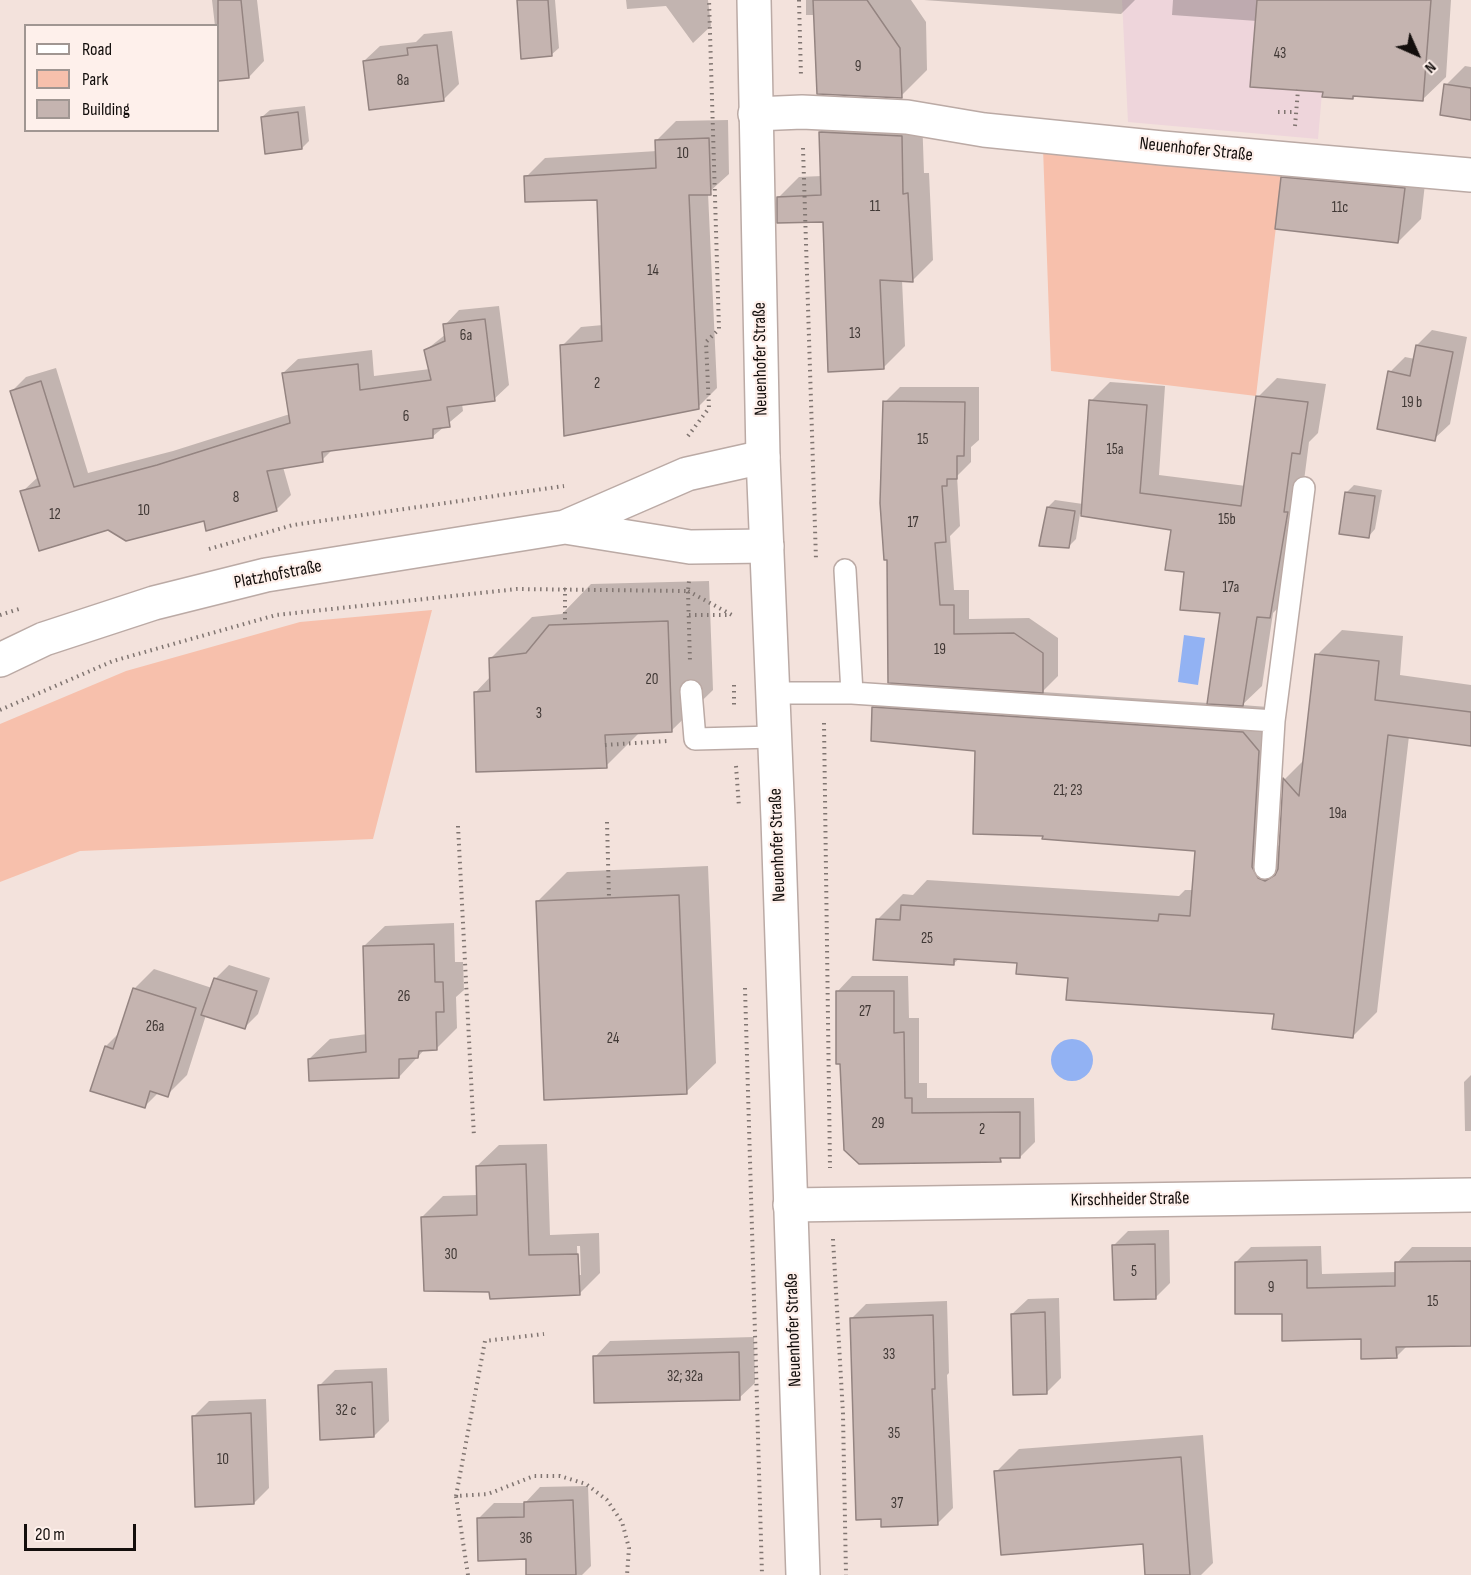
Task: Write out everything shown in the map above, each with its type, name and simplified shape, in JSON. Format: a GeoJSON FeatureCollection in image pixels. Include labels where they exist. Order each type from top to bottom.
{"type":"FeatureCollection","features":[{"type":"Feature","properties":{"kind":"main road","name":"Neuenhofer Straße"},"geometry":{"type":"LineString","coordinates":[[754,0],[763,457],[803,1575]]}},
{"type":"Feature","properties":{"kind":"main road","name":"Neuenhofer Straße"},"geometry":{"type":"LineString","coordinates":[[755,114],[802,112],[907,117],[984,130],[1471,175]]}},
{"type":"Feature","properties":{"kind":"main road","name":"Platzhofstraße"},"geometry":{"type":"LineString","coordinates":[[0,660],[44,639],[154,603],[267,575],[565,527],[687,474],[763,457]]}},
{"type":"Feature","properties":{"kind":"main road","name":"Platzhofstraße"},"geometry":{"type":"LineString","coordinates":[[565,527],[690,547],[767,546]]}},
{"type":"Feature","properties":{"kind":"main road","name":"Kirschheider Straße"},"geometry":{"type":"LineString","coordinates":[[790,1205],[1471,1195]]}},
{"type":"Feature","properties":{"kind":"lane"},"geometry":{"type":"LineString","coordinates":[[1265,868],[1274,721],[1304,488]]}},
{"type":"Feature","properties":{"kind":"lane"},"geometry":{"type":"LineString","coordinates":[[845,570],[852,693]]}},
{"type":"Feature","properties":{"kind":"lane"},"geometry":{"type":"LineString","coordinates":[[692,691],[695,739],[774,737]]}},
{"type":"Feature","properties":{"kind":"lane"},"geometry":{"type":"LineString","coordinates":[[773,693],[852,693],[1274,721]]}},
{"type":"Feature","properties":{"kind":"path"},"geometry":{"type":"LineString","coordinates":[[683,442],[700,423],[709,408],[706,342],[719,329],[709,0]]}},
{"type":"Feature","properties":{"kind":"path"},"geometry":{"type":"LineString","coordinates":[[1278,112],[1296,112]]}},
{"type":"Feature","properties":{"kind":"path"},"geometry":{"type":"LineString","coordinates":[[690,547],[688,591],[692,691]]}},
{"type":"Feature","properties":{"kind":"path"},"geometry":{"type":"LineString","coordinates":[[565,588],[565,624]]}},
{"type":"Feature","properties":{"kind":"path"},"geometry":{"type":"LineString","coordinates":[[0,710],[112,661],[276,615],[516,589],[565,588],[688,591],[732,615],[732,626]]}},
{"type":"Feature","properties":{"kind":"path"},"geometry":{"type":"LineString","coordinates":[[734,682],[739,819]]}},
{"type":"Feature","properties":{"kind":"path"},"geometry":{"type":"LineString","coordinates":[[823,694],[831,1205],[843,1414],[846,1575]]}},
{"type":"Feature","properties":{"kind":"path"},"geometry":{"type":"LineString","coordinates":[[605,746],[695,739]]}},
{"type":"Feature","properties":{"kind":"path"},"geometry":{"type":"LineString","coordinates":[[607,822],[609,898]]}},
{"type":"Feature","properties":{"kind":"path"},"geometry":{"type":"LineString","coordinates":[[458,826],[474,1137]]}},
{"type":"Feature","properties":{"kind":"path"},"geometry":{"type":"LineString","coordinates":[[745,984],[762,1575]]}},
{"type":"Feature","properties":{"kind":"path"},"geometry":{"type":"LineString","coordinates":[[468,1575],[456,1496],[485,1341],[544,1334]]}},
{"type":"Feature","properties":{"kind":"path"},"geometry":{"type":"LineString","coordinates":[[456,1496],[488,1494],[534,1476],[560,1476],[586,1484],[607,1500],[622,1522],[629,1548],[627,1575]]}},
{"type":"Feature","properties":{"kind":"shaded area"},"geometry":{"type":"Polygon","coordinates":[[[1122,0],[1330,0],[1318,139],[1128,122],[1122,0]]]}},
{"type":"Feature","properties":{"kind":"green space"},"geometry":{"type":"Polygon","coordinates":[[[1043,148],[1282,176],[1256,396],[1051,371],[1043,148]]]}},
{"type":"Feature","properties":{"kind":"green space"},"geometry":{"type":"Polygon","coordinates":[[[432,610],[373,839],[80,851],[0,882],[0,724],[126,671],[300,622],[432,610]]]}},
{"type":"Feature","properties":{"kind":"water"},"geometry":{"type":"Polygon","coordinates":[[[1184,635],[1205,638],[1198,685],[1178,682],[1184,635]]]}},
{"type":"Feature","properties":{"kind":"water"},"geometry":{"type":"Polygon","coordinates":[[[1072,1039],[1087,1045],[1093,1060],[1087,1075],[1072,1081],[1057,1075],[1051,1060],[1057,1045],[1072,1039]]]}},
{"type":"Feature","properties":{"kind":"building"},"geometry":{"type":"Polygon","coordinates":[[[218,0],[241,0],[249,78],[219,81],[218,0]]]}},
{"type":"Feature","properties":{"kind":"building"},"geometry":{"type":"Polygon","coordinates":[[[517,0],[548,0],[552,56],[521,59],[517,0]]]}},
{"type":"Feature","properties":{"kind":"building"},"geometry":{"type":"Polygon","coordinates":[[[813,0],[867,0],[900,48],[902,98],[817,94],[813,0]]]}},
{"type":"Feature","properties":{"kind":"building"},"geometry":{"type":"Polygon","coordinates":[[[1257,0],[1431,0],[1423,101],[1353,96],[1353,99],[1322,97],[1323,92],[1250,87],[1257,0]]]}},
{"type":"Feature","properties":{"kind":"building"},"geometry":{"type":"Polygon","coordinates":[[[437,45],[444,101],[369,110],[363,61],[408,55],[407,48],[437,45]]]}},
{"type":"Feature","properties":{"kind":"building"},"geometry":{"type":"Polygon","coordinates":[[[1444,84],[1471,88],[1471,120],[1440,115],[1444,84]]]}},
{"type":"Feature","properties":{"kind":"building"},"geometry":{"type":"Polygon","coordinates":[[[298,112],[302,149],[265,154],[261,117],[298,112]]]}},
{"type":"Feature","properties":{"kind":"building"},"geometry":{"type":"Polygon","coordinates":[[[819,132],[902,136],[903,194],[908,193],[913,282],[880,280],[884,369],[828,372],[823,222],[777,223],[777,197],[821,195],[819,132]]]}},
{"type":"Feature","properties":{"kind":"building"},"geometry":{"type":"Polygon","coordinates":[[[709,138],[711,195],[689,195],[699,409],[564,436],[560,345],[602,341],[597,200],[525,202],[524,176],[656,168],[655,140],[709,138]]]}},
{"type":"Feature","properties":{"kind":"building"},"geometry":{"type":"Polygon","coordinates":[[[1281,177],[1405,188],[1398,243],[1275,229],[1281,177]]]}},
{"type":"Feature","properties":{"kind":"building"},"geometry":{"type":"Polygon","coordinates":[[[485,319],[495,401],[447,407],[450,427],[433,429],[433,438],[322,452],[323,462],[267,471],[277,511],[206,531],[204,521],[126,541],[108,530],[39,551],[20,491],[40,486],[10,391],[41,381],[74,487],[157,465],[290,423],[282,373],[358,364],[360,390],[431,380],[424,350],[445,341],[443,324],[485,319]]]}},
{"type":"Feature","properties":{"kind":"building"},"geometry":{"type":"Polygon","coordinates":[[[1416,345],[1453,352],[1435,441],[1377,429],[1388,371],[1410,376],[1416,345]]]}},
{"type":"Feature","properties":{"kind":"building"},"geometry":{"type":"Polygon","coordinates":[[[1256,396],[1308,402],[1300,454],[1292,453],[1284,512],[1288,512],[1270,618],[1257,617],[1243,706],[1207,704],[1220,613],[1180,610],[1184,572],[1165,570],[1171,530],[1081,516],[1089,400],[1147,405],[1140,493],[1241,506],[1256,396]]]}},
{"type":"Feature","properties":{"kind":"building"},"geometry":{"type":"Polygon","coordinates":[[[883,401],[965,402],[964,456],[957,456],[957,479],[947,479],[947,486],[942,486],[946,542],[935,543],[940,605],[954,605],[954,634],[1014,633],[1043,653],[1043,693],[888,683],[887,560],[884,560],[880,503],[883,401]]]}},
{"type":"Feature","properties":{"kind":"building"},"geometry":{"type":"Polygon","coordinates":[[[1345,492],[1375,496],[1369,538],[1339,534],[1345,492]]]}},
{"type":"Feature","properties":{"kind":"building"},"geometry":{"type":"Polygon","coordinates":[[[1047,507],[1075,511],[1069,548],[1039,546],[1047,507]]]}},
{"type":"Feature","properties":{"kind":"building"},"geometry":{"type":"Polygon","coordinates":[[[668,621],[672,732],[605,735],[607,768],[476,772],[474,692],[490,691],[489,658],[526,653],[549,625],[668,621]]]}},
{"type":"Feature","properties":{"kind":"building"},"geometry":{"type":"Polygon","coordinates":[[[1315,654],[1379,661],[1375,700],[1471,712],[1471,746],[1388,735],[1353,1038],[1272,1029],[1274,1014],[1066,1000],[1068,978],[1016,974],[1017,963],[954,959],[954,965],[873,960],[876,919],[900,920],[901,905],[1158,921],[1159,914],[1190,916],[1195,851],[1042,839],[1043,836],[973,834],[975,751],[871,741],[872,707],[1243,732],[1259,751],[1252,867],[1258,878],[1265,881],[1275,875],[1278,869],[1283,778],[1299,796],[1315,654]]]}},
{"type":"Feature","properties":{"kind":"building"},"geometry":{"type":"Polygon","coordinates":[[[679,895],[687,1094],[544,1100],[536,901],[679,895]]]}},
{"type":"Feature","properties":{"kind":"building"},"geometry":{"type":"Polygon","coordinates":[[[434,944],[435,982],[443,982],[444,1012],[436,1012],[437,1050],[419,1051],[418,1058],[399,1059],[399,1078],[309,1081],[308,1059],[366,1052],[363,946],[434,944]]]}},
{"type":"Feature","properties":{"kind":"building"},"geometry":{"type":"Polygon","coordinates":[[[214,978],[257,991],[245,1029],[201,1015],[214,978]]]}},
{"type":"Feature","properties":{"kind":"building"},"geometry":{"type":"Polygon","coordinates":[[[133,988],[196,1008],[168,1097],[150,1091],[145,1108],[90,1091],[105,1046],[113,1049],[133,988]]]}},
{"type":"Feature","properties":{"kind":"building"},"geometry":{"type":"Polygon","coordinates":[[[836,991],[894,991],[894,1033],[904,1032],[905,1098],[912,1098],[912,1113],[1020,1112],[1020,1158],[1000,1158],[1001,1162],[859,1164],[844,1150],[840,1064],[836,1064],[836,991]]]}},
{"type":"Feature","properties":{"kind":"building"},"geometry":{"type":"Polygon","coordinates":[[[526,1164],[529,1255],[578,1254],[580,1295],[490,1299],[489,1292],[424,1291],[421,1217],[477,1215],[476,1166],[526,1164]]]}},
{"type":"Feature","properties":{"kind":"building"},"geometry":{"type":"Polygon","coordinates":[[[1155,1244],[1156,1299],[1114,1300],[1112,1245],[1155,1244]]]}},
{"type":"Feature","properties":{"kind":"building"},"geometry":{"type":"Polygon","coordinates":[[[1307,1260],[1307,1288],[1395,1286],[1395,1262],[1471,1261],[1471,1346],[1396,1347],[1397,1358],[1361,1359],[1361,1339],[1282,1341],[1282,1314],[1235,1314],[1235,1262],[1307,1260]]]}},
{"type":"Feature","properties":{"kind":"building"},"geometry":{"type":"Polygon","coordinates":[[[1045,1312],[1047,1394],[1013,1395],[1011,1314],[1045,1312]]]}},
{"type":"Feature","properties":{"kind":"building"},"geometry":{"type":"Polygon","coordinates":[[[933,1315],[935,1389],[932,1389],[938,1525],[881,1527],[881,1519],[856,1520],[850,1318],[933,1315]]]}},
{"type":"Feature","properties":{"kind":"building"},"geometry":{"type":"Polygon","coordinates":[[[739,1352],[740,1400],[594,1403],[593,1356],[739,1352]]]}},
{"type":"Feature","properties":{"kind":"building"},"geometry":{"type":"Polygon","coordinates":[[[372,1382],[374,1437],[320,1440],[318,1385],[372,1382]]]}},
{"type":"Feature","properties":{"kind":"building"},"geometry":{"type":"Polygon","coordinates":[[[251,1413],[254,1504],[195,1507],[192,1416],[251,1413]]]}},
{"type":"Feature","properties":{"kind":"building"},"geometry":{"type":"Polygon","coordinates":[[[1181,1457],[1190,1575],[1145,1575],[1143,1544],[1001,1555],[994,1471],[1181,1457]]]}},
{"type":"Feature","properties":{"kind":"building"},"geometry":{"type":"Polygon","coordinates":[[[573,1500],[576,1575],[526,1575],[526,1559],[478,1561],[477,1518],[524,1517],[524,1502],[573,1500]]]}}]}
